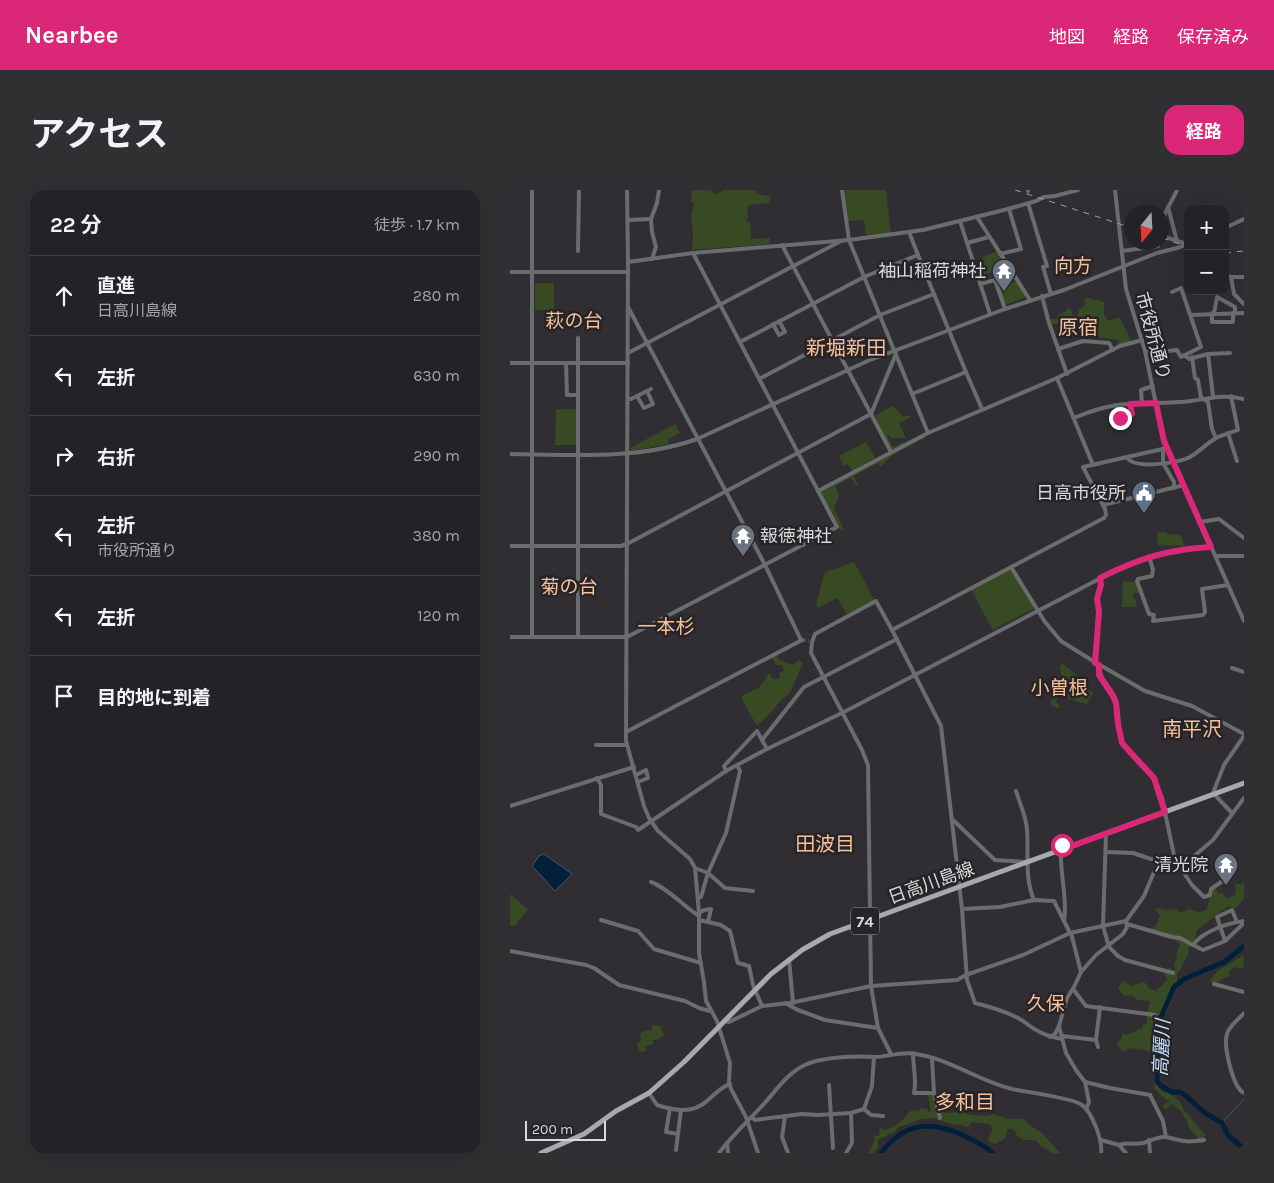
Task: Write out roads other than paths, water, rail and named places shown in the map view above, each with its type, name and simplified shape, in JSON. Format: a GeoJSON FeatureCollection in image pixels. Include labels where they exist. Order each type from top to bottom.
{"type":"FeatureCollection","features":[{"type":"Feature","properties":{"kind":"main road","name":"日高川島線"},"geometry":{"type":"LineString","coordinates":[[541,1153],[584,1134],[616,1111],[650,1093],[719,1027],[755,989],[789,959],[830,934],[1244,784]]}},
{"type":"Feature","properties":{"kind":"street"},"geometry":{"type":"LineString","coordinates":[[532,190],[532,637]]}},
{"type":"Feature","properties":{"kind":"street"},"geometry":{"type":"LineString","coordinates":[[578,251],[579,190]]}},
{"type":"Feature","properties":{"kind":"street"},"geometry":{"type":"LineString","coordinates":[[627,190],[627,745],[646,811],[652,823],[658,831],[690,859],[695,868],[699,916],[698,943],[706,1001],[710,1011],[718,1021],[730,1063],[730,1084],[758,1153]]}},
{"type":"Feature","properties":{"kind":"street"},"geometry":{"type":"LineString","coordinates":[[652,259],[656,246],[651,219],[659,190]]}},
{"type":"Feature","properties":{"kind":"street"},"geometry":{"type":"LineString","coordinates":[[842,190],[849,240],[928,433]]}},
{"type":"Feature","properties":{"kind":"street"},"geometry":{"type":"LineString","coordinates":[[628,262],[693,253],[849,240],[909,232],[977,218],[1028,203],[1044,196],[1055,196],[1078,190]]}},
{"type":"Feature","properties":{"kind":"street","name":"市役所通り"},"geometry":{"type":"LineString","coordinates":[[1115,190],[1128,294],[1145,351],[1165,449],[1175,462],[1244,621]]}},
{"type":"Feature","properties":{"kind":"street"},"geometry":{"type":"LineString","coordinates":[[1169,205],[1177,190]]}},
{"type":"Feature","properties":{"kind":"street"},"geometry":{"type":"LineString","coordinates":[[1028,203],[1047,266],[1043,268],[1051,294]]}},
{"type":"Feature","properties":{"kind":"street"},"geometry":{"type":"LineString","coordinates":[[1000,254],[1020,248],[1009,209]]}},
{"type":"Feature","properties":{"kind":"street"},"geometry":{"type":"LineString","coordinates":[[1169,211],[1177,241]]}},
{"type":"Feature","properties":{"kind":"street"},"geometry":{"type":"LineString","coordinates":[[977,218],[1030,300]]}},
{"type":"Feature","properties":{"kind":"street"},"geometry":{"type":"LineString","coordinates":[[628,220],[651,219]]}},
{"type":"Feature","properties":{"kind":"street"},"geometry":{"type":"LineString","coordinates":[[1229,226],[1244,219]]}},
{"type":"Feature","properties":{"kind":"street"},"geometry":{"type":"LineString","coordinates":[[960,221],[990,314]]}},
{"type":"Feature","properties":{"kind":"street"},"geometry":{"type":"LineString","coordinates":[[1238,222],[1243,226]]}},
{"type":"Feature","properties":{"kind":"street"},"geometry":{"type":"LineString","coordinates":[[909,232],[982,409]]}},
{"type":"Feature","properties":{"kind":"street"},"geometry":{"type":"LineString","coordinates":[[967,243],[989,237]]}},
{"type":"Feature","properties":{"kind":"street"},"geometry":{"type":"LineString","coordinates":[[1169,238],[1184,243]]}},
{"type":"Feature","properties":{"kind":"street"},"geometry":{"type":"LineString","coordinates":[[628,353],[843,240]]}},
{"type":"Feature","properties":{"kind":"street"},"geometry":{"type":"LineString","coordinates":[[782,245],[891,452]]}},
{"type":"Feature","properties":{"kind":"street"},"geometry":{"type":"LineString","coordinates":[[510,454],[627,454],[663,450],[697,439],[848,370],[895,353],[949,330],[1051,294],[1157,253],[1184,245]]}},
{"type":"Feature","properties":{"kind":"street"},"geometry":{"type":"LineString","coordinates":[[1122,251],[1127,250]]}},
{"type":"Feature","properties":{"kind":"street"},"geometry":{"type":"LineString","coordinates":[[510,637],[627,638],[837,528],[693,253]]}},
{"type":"Feature","properties":{"kind":"street"},"geometry":{"type":"LineString","coordinates":[[740,342],[864,277],[918,255]]}},
{"type":"Feature","properties":{"kind":"street"},"geometry":{"type":"LineString","coordinates":[[510,272],[628,272]]}},
{"type":"Feature","properties":{"kind":"street"},"geometry":{"type":"LineString","coordinates":[[1244,276],[1231,277],[1234,294],[1244,304]]}},
{"type":"Feature","properties":{"kind":"street"},"geometry":{"type":"LineString","coordinates":[[980,284],[995,280],[1005,309]]}},
{"type":"Feature","properties":{"kind":"street"},"geometry":{"type":"LineString","coordinates":[[1145,351],[1177,350],[1181,357],[1201,347],[1181,288],[1172,292]]}},
{"type":"Feature","properties":{"kind":"street"},"geometry":{"type":"LineString","coordinates":[[759,379],[880,316],[934,294]]}},
{"type":"Feature","properties":{"kind":"street"},"geometry":{"type":"LineString","coordinates":[[1042,296],[1058,349],[1068,374]]}},
{"type":"Feature","properties":{"kind":"street"},"geometry":{"type":"LineString","coordinates":[[1216,297],[1235,307],[1234,313],[1234,322],[1212,322],[1216,297]]}},
{"type":"Feature","properties":{"kind":"street"},"geometry":{"type":"LineString","coordinates":[[626,732],[802,640],[765,565],[627,305]]}},
{"type":"Feature","properties":{"kind":"street"},"geometry":{"type":"LineString","coordinates":[[1191,315],[1244,313]]}},
{"type":"Feature","properties":{"kind":"street"},"geometry":{"type":"LineString","coordinates":[[774,324],[779,335],[785,332],[779,321]]}},
{"type":"Feature","properties":{"kind":"street"},"geometry":{"type":"LineString","coordinates":[[578,338],[578,637]]}},
{"type":"Feature","properties":{"kind":"street"},"geometry":{"type":"LineString","coordinates":[[818,491],[928,433],[1068,374],[1120,346],[1142,340]]}},
{"type":"Feature","properties":{"kind":"street"},"geometry":{"type":"LineString","coordinates":[[1058,349],[1083,341],[1109,343],[1113,350]]}},
{"type":"Feature","properties":{"kind":"street"},"geometry":{"type":"LineString","coordinates":[[510,546],[621,546],[626,544],[871,414],[895,353]]}},
{"type":"Feature","properties":{"kind":"street"},"geometry":{"type":"LineString","coordinates":[[1184,355],[1189,359],[1208,354],[1230,353]]}},
{"type":"Feature","properties":{"kind":"street"},"geometry":{"type":"LineString","coordinates":[[1208,354],[1213,396]]}},
{"type":"Feature","properties":{"kind":"street"},"geometry":{"type":"LineString","coordinates":[[1192,357],[1195,378],[1198,380],[1202,398],[1208,402],[1210,422],[1216,438]]}},
{"type":"Feature","properties":{"kind":"street"},"geometry":{"type":"LineString","coordinates":[[510,363],[628,363]]}},
{"type":"Feature","properties":{"kind":"street"},"geometry":{"type":"LineString","coordinates":[[566,364],[567,395],[578,395]]}},
{"type":"Feature","properties":{"kind":"street"},"geometry":{"type":"LineString","coordinates":[[912,394],[966,372]]}},
{"type":"Feature","properties":{"kind":"street"},"geometry":{"type":"LineString","coordinates":[[1057,378],[1093,465]]}},
{"type":"Feature","properties":{"kind":"street"},"geometry":{"type":"LineString","coordinates":[[1142,404],[1141,390],[1152,386]]}},
{"type":"Feature","properties":{"kind":"street"},"geometry":{"type":"LineString","coordinates":[[628,399],[651,388]]}},
{"type":"Feature","properties":{"kind":"street"},"geometry":{"type":"LineString","coordinates":[[637,396],[644,408],[653,404],[647,391]]}},
{"type":"Feature","properties":{"kind":"street"},"geometry":{"type":"LineString","coordinates":[[1074,418],[1096,409],[1116,405],[1191,401],[1213,396],[1231,396],[1244,399]]}},
{"type":"Feature","properties":{"kind":"street"},"geometry":{"type":"LineString","coordinates":[[1127,457],[1133,463],[1140,464],[1175,462],[1190,457],[1216,438],[1238,430],[1231,396]]}},
{"type":"Feature","properties":{"kind":"street"},"geometry":{"type":"LineString","coordinates":[[1116,405],[1120,418],[1132,414],[1130,404]]}},
{"type":"Feature","properties":{"kind":"street"},"geometry":{"type":"LineString","coordinates":[[1228,433],[1237,461]]}},
{"type":"Feature","properties":{"kind":"street"},"geometry":{"type":"LineString","coordinates":[[892,630],[1104,518],[1106,515],[1103,505],[1083,467],[1165,449],[1163,463],[1174,482],[1174,488]]}},
{"type":"Feature","properties":{"kind":"street"},"geometry":{"type":"LineString","coordinates":[[1103,505],[1184,485]]}},
{"type":"Feature","properties":{"kind":"street"},"geometry":{"type":"LineString","coordinates":[[1200,522],[1219,519],[1244,538]]}},
{"type":"Feature","properties":{"kind":"street"},"geometry":{"type":"LineString","coordinates":[[597,778],[601,785],[601,813],[603,816],[636,827],[638,830],[652,823],[737,765],[842,713],[1126,565],[1149,556],[1184,549],[1211,547]]}},
{"type":"Feature","properties":{"kind":"street"},"geometry":{"type":"LineString","coordinates":[[1149,556],[1153,570],[1152,576],[1138,579],[1137,581],[1149,614],[1154,615],[1153,621],[1203,615],[1205,612],[1202,589],[1228,585]]}},
{"type":"Feature","properties":{"kind":"street"},"geometry":{"type":"LineString","coordinates":[[1216,556],[1244,556]]}},
{"type":"Feature","properties":{"kind":"street"},"geometry":{"type":"LineString","coordinates":[[1011,567],[1050,629],[1061,641],[1145,691],[1192,706],[1244,735],[1222,769],[1213,794],[1232,812]]}},
{"type":"Feature","properties":{"kind":"street"},"geometry":{"type":"LineString","coordinates":[[1100,578],[1101,585],[1097,599],[1099,612],[1097,664],[1099,675],[1116,703],[1122,743],[1154,778],[1165,812],[1176,863],[1192,885],[1204,897],[1210,895],[1211,889],[1224,880],[1234,868]]}},
{"type":"Feature","properties":{"kind":"street"},"geometry":{"type":"LineString","coordinates":[[891,1054],[878,1028],[871,986],[868,765],[812,656],[811,641],[817,632],[876,601],[897,638],[941,726],[960,886],[966,980],[975,1003],[1002,1011],[1032,1029],[1050,1037],[1096,1040]]}},
{"type":"Feature","properties":{"kind":"street"},"geometry":{"type":"LineString","coordinates":[[762,740],[801,690],[897,638]]}},
{"type":"Feature","properties":{"kind":"street"},"geometry":{"type":"LineString","coordinates":[[1232,668],[1244,670]]}},
{"type":"Feature","properties":{"kind":"street"},"geometry":{"type":"LineString","coordinates":[[726,771],[724,766],[757,731],[767,749]]}},
{"type":"Feature","properties":{"kind":"street"},"geometry":{"type":"LineString","coordinates":[[596,745],[627,745]]}},
{"type":"Feature","properties":{"kind":"street"},"geometry":{"type":"LineString","coordinates":[[698,898],[701,897],[708,873],[730,822],[740,771],[737,765]]}},
{"type":"Feature","properties":{"kind":"street"},"geometry":{"type":"LineString","coordinates":[[510,806],[634,766]]}},
{"type":"Feature","properties":{"kind":"street"},"geometry":{"type":"LineString","coordinates":[[636,775],[646,770],[648,778],[638,782]]}},
{"type":"Feature","properties":{"kind":"street"},"geometry":{"type":"LineString","coordinates":[[1016,791],[1027,828],[1027,862],[1030,890],[1034,900]]}},
{"type":"Feature","properties":{"kind":"street"},"geometry":{"type":"LineString","coordinates":[[1106,852],[1133,853],[1160,862],[1183,864],[1213,840],[1244,798]]}},
{"type":"Feature","properties":{"kind":"street"},"geometry":{"type":"LineString","coordinates":[[952,819],[995,860],[1027,862]]}},
{"type":"Feature","properties":{"kind":"street"},"geometry":{"type":"LineString","coordinates":[[1106,833],[1103,926],[1108,946],[1125,960],[1173,973]]}},
{"type":"Feature","properties":{"kind":"street"},"geometry":{"type":"LineString","coordinates":[[1064,840],[1061,850],[1062,876],[1066,901],[1064,921]]}},
{"type":"Feature","properties":{"kind":"street"},"geometry":{"type":"LineString","coordinates":[[1050,1037],[1055,1034],[1059,1026],[1065,1002],[1081,972],[1096,955],[1124,933],[1127,922],[1144,896],[1160,862]]}},
{"type":"Feature","properties":{"kind":"street"},"geometry":{"type":"LineString","coordinates":[[695,868],[708,873],[725,888],[753,891]]}},
{"type":"Feature","properties":{"kind":"street"},"geometry":{"type":"LineString","coordinates":[[651,882],[662,887],[684,906],[708,922],[721,924],[730,931],[738,963],[749,966],[762,1006]]}},
{"type":"Feature","properties":{"kind":"street"},"geometry":{"type":"LineString","coordinates":[[962,909],[993,908],[1034,900],[1056,902],[1071,933],[1081,972]]}},
{"type":"Feature","properties":{"kind":"street"},"geometry":{"type":"LineString","coordinates":[[699,916],[704,910],[711,909],[708,922]]}},
{"type":"Feature","properties":{"kind":"street"},"geometry":{"type":"LineString","coordinates":[[1225,941],[1217,917],[1232,910],[1237,922]]}},
{"type":"Feature","properties":{"kind":"street"},"geometry":{"type":"LineString","coordinates":[[601,920],[638,931],[654,949],[701,963]]}},
{"type":"Feature","properties":{"kind":"street"},"geometry":{"type":"LineString","coordinates":[[724,1021],[729,1022],[762,1006],[871,986],[957,980],[966,974],[1023,955],[1071,933],[1103,926],[1127,922],[1180,938],[1203,950],[1225,941],[1244,922]]}},
{"type":"Feature","properties":{"kind":"street"},"geometry":{"type":"LineString","coordinates":[[1193,944],[1199,938],[1221,927],[1244,922]]}},
{"type":"Feature","properties":{"kind":"street"},"geometry":{"type":"LineString","coordinates":[[510,951],[586,965],[594,968],[619,985],[685,1001],[710,1011]]}},
{"type":"Feature","properties":{"kind":"street"},"geometry":{"type":"LineString","coordinates":[[789,959],[793,1008]]}},
{"type":"Feature","properties":{"kind":"street"},"geometry":{"type":"LineString","coordinates":[[1214,984],[1244,992]]}},
{"type":"Feature","properties":{"kind":"street"},"geometry":{"type":"LineString","coordinates":[[1073,989],[1086,1006],[1155,1015]]}},
{"type":"Feature","properties":{"kind":"street"},"geometry":{"type":"LineString","coordinates":[[785,1003],[825,1020],[878,1028]]}},
{"type":"Feature","properties":{"kind":"street"},"geometry":{"type":"LineString","coordinates":[[1098,1047],[1096,1040],[1100,1007]]}},
{"type":"Feature","properties":{"kind":"street"},"geometry":{"type":"LineString","coordinates":[[1244,1013],[1227,1032],[1226,1042],[1231,1073],[1238,1088],[1244,1093]]}},
{"type":"Feature","properties":{"kind":"street"},"geometry":{"type":"LineString","coordinates":[[1059,1026],[1066,1054],[1084,1082],[1089,1102],[1086,1109]]}},
{"type":"Feature","properties":{"kind":"street"},"geometry":{"type":"LineString","coordinates":[[913,1053],[916,1083],[914,1093],[934,1093]]}},
{"type":"Feature","properties":{"kind":"street"},"geometry":{"type":"LineString","coordinates":[[720,1153],[727,1142],[752,1118],[782,1083],[803,1066],[854,1056],[874,1057],[913,1053],[964,1069],[1007,1087],[1079,1103],[1086,1109],[1101,1140],[1101,1153]]}},
{"type":"Feature","properties":{"kind":"street"},"geometry":{"type":"LineString","coordinates":[[864,1109],[872,1086],[874,1057]]}},
{"type":"Feature","properties":{"kind":"street"},"geometry":{"type":"LineString","coordinates":[[932,1058],[934,1093],[940,1118]]}},
{"type":"Feature","properties":{"kind":"street"},"geometry":{"type":"LineString","coordinates":[[1084,1082],[1150,1095],[1163,1121],[1166,1137]]}},
{"type":"Feature","properties":{"kind":"street"},"geometry":{"type":"LineString","coordinates":[[650,1093],[657,1105],[681,1110],[695,1110],[722,1087],[730,1084]]}},
{"type":"Feature","properties":{"kind":"street"},"geometry":{"type":"LineString","coordinates":[[1087,1094],[1092,1084]]}},
{"type":"Feature","properties":{"kind":"street"},"geometry":{"type":"LineString","coordinates":[[829,1085],[833,1148]]}},
{"type":"Feature","properties":{"kind":"street"},"geometry":{"type":"LineString","coordinates":[[670,1108],[666,1132],[678,1134]]}},
{"type":"Feature","properties":{"kind":"street"},"geometry":{"type":"LineString","coordinates":[[752,1118],[754,1120],[802,1114],[830,1115],[851,1113],[864,1109]]}},
{"type":"Feature","properties":{"kind":"street"},"geometry":{"type":"LineString","coordinates":[[864,1109],[871,1115],[882,1116]]}},
{"type":"Feature","properties":{"kind":"street"},"geometry":{"type":"LineString","coordinates":[[676,1150],[681,1110]]}},
{"type":"Feature","properties":{"kind":"street"},"geometry":{"type":"LineString","coordinates":[[846,1153],[852,1143],[851,1113]]}},
{"type":"Feature","properties":{"kind":"street"},"geometry":{"type":"LineString","coordinates":[[785,1116],[782,1137],[788,1153]]}},
{"type":"Feature","properties":{"kind":"street"},"geometry":{"type":"LineString","coordinates":[[1101,1140],[1120,1145],[1143,1143],[1166,1137],[1186,1142],[1204,1140]]}},
{"type":"Feature","properties":{"kind":"street"},"geometry":{"type":"LineString","coordinates":[[1149,1140],[1150,1153]]}},
{"type":"Feature","properties":{"kind":"street"},"geometry":{"type":"LineString","coordinates":[[727,1142],[728,1153]]}},
{"type":"Feature","properties":{"kind":"street"},"geometry":{"type":"LineString","coordinates":[[1120,1145],[1126,1153]]}},
{"type":"Feature","properties":{"kind":"water"},"geometry":{"type":"Polygon","coordinates":[[[544,854],[572,874],[555,891],[532,866],[539,856],[544,854]]]}},
{"type":"Feature","properties":{"kind":"waterway","name":"高麗川"},"geometry":{"type":"LineString","coordinates":[[1244,946],[1224,962],[1184,979],[1174,987],[1159,1022],[1157,1036],[1157,1081],[1161,1086],[1172,1092],[1180,1092],[1205,1113],[1222,1123],[1228,1135],[1244,1149]]}},
{"type":"Feature","properties":{"kind":"waterway"},"geometry":{"type":"LineString","coordinates":[[1222,1123],[1244,1099]]}},
{"type":"Feature","properties":{"kind":"waterway","name":"高麗川"},"geometry":{"type":"LineString","coordinates":[[881,1153],[899,1135],[908,1130],[928,1126],[951,1130],[963,1135],[982,1145],[992,1153]]}},
{"type":"Feature","properties":{"kind":"tunnel"},"geometry":{"type":"LineString","coordinates":[[802,640],[809,641]]}},
{"type":"Feature","properties":{"kind":"railway"},"geometry":{"type":"LineString","coordinates":[[1015,190],[1124,225]]}},
{"type":"Feature","properties":{"kind":"railway"},"geometry":{"type":"LineString","coordinates":[[1169,240],[1184,246]]}},
{"type":"Feature","properties":{"kind":"railway"},"geometry":{"type":"LineString","coordinates":[[1229,253],[1244,251]]}},
{"type":"Feature","properties":{"kind":"place","name":"袖山稲荷神社"},"geometry":{"type":"Point","coordinates":[1004,292]}},
{"type":"Feature","properties":{"kind":"place","name":"日高市役所"},"geometry":{"type":"Point","coordinates":[1144,514]}},
{"type":"Feature","properties":{"kind":"place","name":"報徳神社"},"geometry":{"type":"Point","coordinates":[743,557]}},
{"type":"Feature","properties":{"kind":"place","name":"清光院"},"geometry":{"type":"Point","coordinates":[1226,886]}},
{"type":"Feature","properties":{"kind":"district","name":"向方"},"geometry":{"type":"Point","coordinates":[1073,266]}},
{"type":"Feature","properties":{"kind":"district","name":"萩の台"},"geometry":{"type":"Point","coordinates":[574,321]}},
{"type":"Feature","properties":{"kind":"district","name":"原宿"},"geometry":{"type":"Point","coordinates":[1078,327]}},
{"type":"Feature","properties":{"kind":"district","name":"新堀新田"},"geometry":{"type":"Point","coordinates":[846,348]}},
{"type":"Feature","properties":{"kind":"district","name":"菊の台"},"geometry":{"type":"Point","coordinates":[569,587]}},
{"type":"Feature","properties":{"kind":"district","name":"一本杉"},"geometry":{"type":"Point","coordinates":[666,627]}},
{"type":"Feature","properties":{"kind":"district","name":"小曽根"},"geometry":{"type":"Point","coordinates":[1059,688]}},
{"type":"Feature","properties":{"kind":"district","name":"南平沢"},"geometry":{"type":"Point","coordinates":[1192,729]}},
{"type":"Feature","properties":{"kind":"district","name":"田波目"},"geometry":{"type":"Point","coordinates":[825,844]}},
{"type":"Feature","properties":{"kind":"district","name":"久保"},"geometry":{"type":"Point","coordinates":[1046,1004]}},
{"type":"Feature","properties":{"kind":"district","name":"多和目"},"geometry":{"type":"Point","coordinates":[965,1102]}}]}
